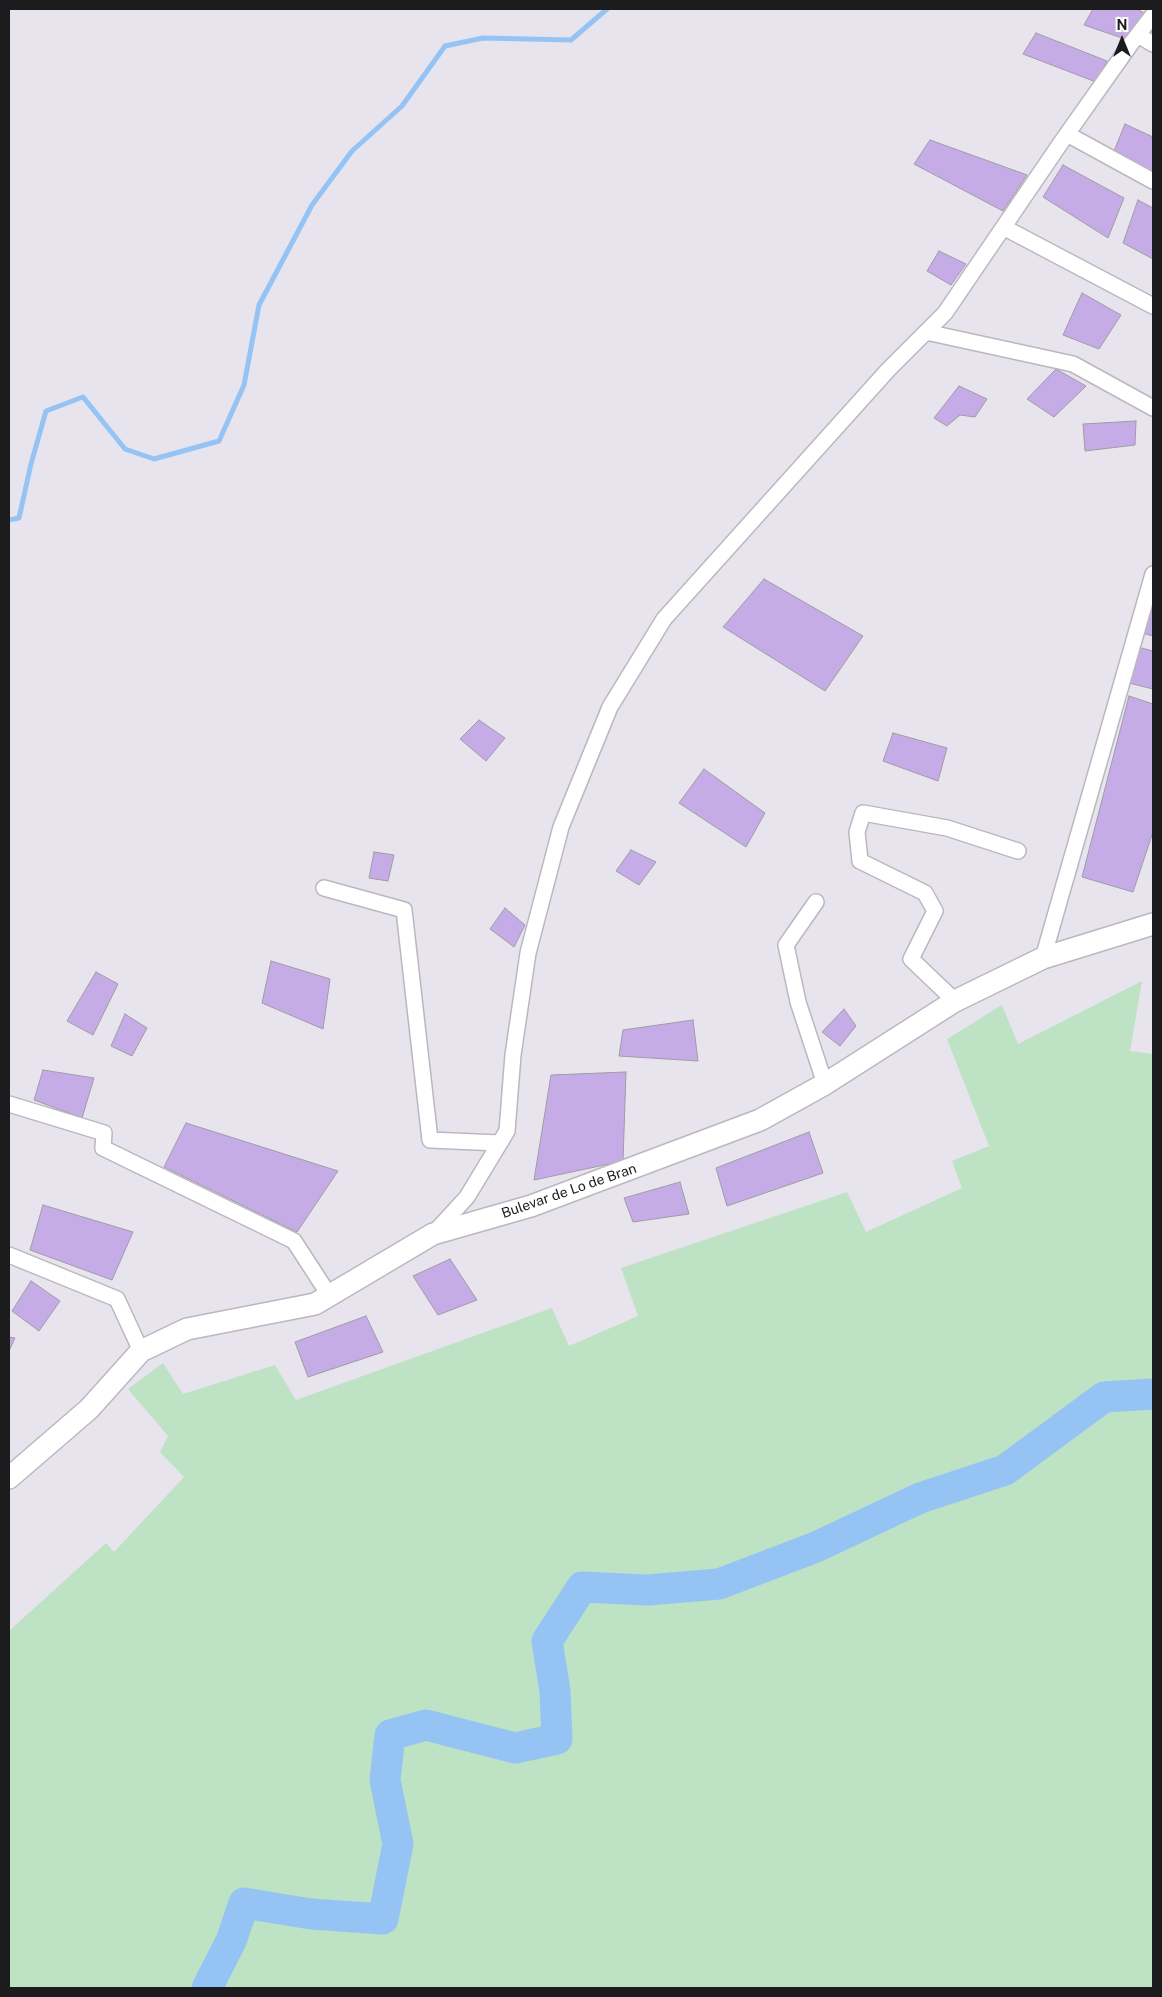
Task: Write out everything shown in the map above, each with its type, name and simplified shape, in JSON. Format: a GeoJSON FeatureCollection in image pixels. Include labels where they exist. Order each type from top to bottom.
{"type":"FeatureCollection","features":[{"type":"Feature","properties":{"kind":"street"},"geometry":{"type":"LineString","coordinates":[[432,1234],[467,1197],[507,1130],[513,1056],[528,953],[561,827],[610,707],[664,619],[882,377],[945,312],[1005,228],[1068,134],[1153,16]]}},
{"type":"Feature","properties":{"kind":"street"},"geometry":{"type":"LineString","coordinates":[[1138,36],[1153,44]]}},
{"type":"Feature","properties":{"kind":"street"},"geometry":{"type":"LineString","coordinates":[[1068,134],[1153,181]]}},
{"type":"Feature","properties":{"kind":"street"},"geometry":{"type":"LineString","coordinates":[[1005,228],[1153,306]]}},
{"type":"Feature","properties":{"kind":"street"},"geometry":{"type":"LineString","coordinates":[[926,332],[1073,364],[1153,408]]}},
{"type":"Feature","properties":{"kind":"street"},"geometry":{"type":"LineString","coordinates":[[1043,958],[1153,574]]}},
{"type":"Feature","properties":{"kind":"street"},"geometry":{"type":"LineString","coordinates":[[955,1001],[911,959],[935,911],[925,893],[860,861],[857,832],[863,813],[947,828],[1018,851]]}},
{"type":"Feature","properties":{"kind":"street"},"geometry":{"type":"LineString","coordinates":[[324,888],[404,910],[430,1140],[499,1143]]}},
{"type":"Feature","properties":{"kind":"street"},"geometry":{"type":"LineString","coordinates":[[816,902],[786,945],[798,1002],[825,1084]]}},
{"type":"Feature","properties":{"kind":"street","name":"Bulevar de Lo de Bran"},"geometry":{"type":"LineString","coordinates":[[9,1478],[89,1409],[142,1351],[187,1329],[315,1304],[432,1234],[531,1206],[760,1120],[825,1084],[955,1001],[1043,958],[1153,924]]}},
{"type":"Feature","properties":{"kind":"street"},"geometry":{"type":"LineString","coordinates":[[9,1104],[104,1132],[103,1148],[294,1241],[329,1295]]}},
{"type":"Feature","properties":{"kind":"street"},"geometry":{"type":"LineString","coordinates":[[9,1255],[117,1299],[142,1351]]}},
{"type":"Feature","properties":{"kind":"green space"},"geometry":{"type":"Polygon","coordinates":[[[1142,981],[1130,1051],[1153,1054],[1153,1988],[9,1988],[9,1631],[106,1543],[114,1552],[184,1477],[160,1452],[168,1436],[128,1389],[163,1363],[183,1394],[275,1365],[296,1400],[552,1308],[569,1346],[638,1316],[621,1268],[847,1192],[866,1232],[962,1188],[952,1161],[989,1146],[947,1039],[1002,1005],[1018,1044],[1142,981]]]}},
{"type":"Feature","properties":{"kind":"building"},"geometry":{"type":"Polygon","coordinates":[[[1093,9],[1137,9],[1144,13],[1125,39],[1084,25],[1093,9]]]}},
{"type":"Feature","properties":{"kind":"building"},"geometry":{"type":"Polygon","coordinates":[[[1036,33],[1107,61],[1096,82],[1023,54],[1036,33]]]}},
{"type":"Feature","properties":{"kind":"building"},"geometry":{"type":"Polygon","coordinates":[[[1125,124],[1153,137],[1153,172],[1114,151],[1125,124]]]}},
{"type":"Feature","properties":{"kind":"building"},"geometry":{"type":"Polygon","coordinates":[[[930,140],[1027,175],[1003,211],[914,164],[930,140]]]}},
{"type":"Feature","properties":{"kind":"building"},"geometry":{"type":"Polygon","coordinates":[[[1063,165],[1124,198],[1108,238],[1043,197],[1063,165]]]}},
{"type":"Feature","properties":{"kind":"building"},"geometry":{"type":"Polygon","coordinates":[[[1138,200],[1153,208],[1153,259],[1123,243],[1138,200]]]}},
{"type":"Feature","properties":{"kind":"building"},"geometry":{"type":"Polygon","coordinates":[[[939,251],[966,264],[951,285],[927,271],[939,251]]]}},
{"type":"Feature","properties":{"kind":"building"},"geometry":{"type":"Polygon","coordinates":[[[1082,293],[1121,315],[1099,349],[1063,335],[1082,293]]]}},
{"type":"Feature","properties":{"kind":"building"},"geometry":{"type":"Polygon","coordinates":[[[1056,369],[1086,386],[1054,417],[1027,399],[1056,369]]]}},
{"type":"Feature","properties":{"kind":"building"},"geometry":{"type":"Polygon","coordinates":[[[959,386],[987,399],[975,417],[960,415],[947,426],[934,418],[959,386]]]}},
{"type":"Feature","properties":{"kind":"building"},"geometry":{"type":"Polygon","coordinates":[[[1136,421],[1135,445],[1085,451],[1083,424],[1136,421]]]}},
{"type":"Feature","properties":{"kind":"building"},"geometry":{"type":"Polygon","coordinates":[[[764,579],[863,636],[825,691],[723,627],[764,579]]]}},
{"type":"Feature","properties":{"kind":"building"},"geometry":{"type":"Polygon","coordinates":[[[1153,590],[1153,636],[1142,633],[1153,590]]]}},
{"type":"Feature","properties":{"kind":"building"},"geometry":{"type":"Polygon","coordinates":[[[1138,647],[1153,651],[1153,689],[1129,683],[1138,647]]]}},
{"type":"Feature","properties":{"kind":"building"},"geometry":{"type":"Polygon","coordinates":[[[1129,696],[1153,704],[1153,832],[1133,892],[1082,877],[1129,696]]]}},
{"type":"Feature","properties":{"kind":"building"},"geometry":{"type":"Polygon","coordinates":[[[479,720],[505,738],[486,761],[460,739],[479,720]]]}},
{"type":"Feature","properties":{"kind":"building"},"geometry":{"type":"Polygon","coordinates":[[[893,733],[947,748],[938,781],[883,761],[893,733]]]}},
{"type":"Feature","properties":{"kind":"building"},"geometry":{"type":"Polygon","coordinates":[[[704,769],[765,813],[746,847],[679,803],[704,769]]]}},
{"type":"Feature","properties":{"kind":"building"},"geometry":{"type":"Polygon","coordinates":[[[631,850],[656,862],[639,885],[616,871],[631,850]]]}},
{"type":"Feature","properties":{"kind":"building"},"geometry":{"type":"Polygon","coordinates":[[[374,852],[394,855],[388,881],[369,878],[374,852]]]}},
{"type":"Feature","properties":{"kind":"building"},"geometry":{"type":"Polygon","coordinates":[[[505,908],[525,925],[514,947],[490,929],[505,908]]]}},
{"type":"Feature","properties":{"kind":"building"},"geometry":{"type":"Polygon","coordinates":[[[271,961],[330,979],[323,1029],[262,1003],[271,961]]]}},
{"type":"Feature","properties":{"kind":"building"},"geometry":{"type":"Polygon","coordinates":[[[96,972],[118,984],[93,1035],[67,1021],[96,972]]]}},
{"type":"Feature","properties":{"kind":"building"},"geometry":{"type":"Polygon","coordinates":[[[844,1009],[856,1026],[840,1046],[822,1032],[844,1009]]]}},
{"type":"Feature","properties":{"kind":"building"},"geometry":{"type":"Polygon","coordinates":[[[125,1014],[147,1028],[132,1056],[111,1046],[125,1014]]]}},
{"type":"Feature","properties":{"kind":"building"},"geometry":{"type":"Polygon","coordinates":[[[693,1020],[698,1061],[619,1056],[623,1030],[693,1020]]]}},
{"type":"Feature","properties":{"kind":"building"},"geometry":{"type":"Polygon","coordinates":[[[43,1070],[94,1078],[82,1118],[34,1100],[43,1070]]]}},
{"type":"Feature","properties":{"kind":"building"},"geometry":{"type":"Polygon","coordinates":[[[626,1072],[623,1161],[534,1180],[551,1075],[626,1072]]]}},
{"type":"Feature","properties":{"kind":"building"},"geometry":{"type":"Polygon","coordinates":[[[186,1123],[338,1171],[297,1232],[164,1167],[186,1123]]]}},
{"type":"Feature","properties":{"kind":"building"},"geometry":{"type":"Polygon","coordinates":[[[809,1132],[823,1173],[727,1206],[716,1168],[809,1132]]]}},
{"type":"Feature","properties":{"kind":"building"},"geometry":{"type":"Polygon","coordinates":[[[680,1182],[689,1214],[633,1222],[624,1198],[680,1182]]]}},
{"type":"Feature","properties":{"kind":"building"},"geometry":{"type":"Polygon","coordinates":[[[43,1205],[133,1232],[112,1280],[30,1250],[43,1205]]]}},
{"type":"Feature","properties":{"kind":"building"},"geometry":{"type":"Polygon","coordinates":[[[450,1259],[477,1300],[438,1315],[413,1276],[450,1259]]]}},
{"type":"Feature","properties":{"kind":"building"},"geometry":{"type":"Polygon","coordinates":[[[31,1281],[60,1301],[39,1331],[12,1311],[31,1281]]]}},
{"type":"Feature","properties":{"kind":"building"},"geometry":{"type":"Polygon","coordinates":[[[366,1316],[383,1352],[308,1377],[295,1342],[366,1316]]]}},
{"type":"Feature","properties":{"kind":"building"},"geometry":{"type":"Polygon","coordinates":[[[9,1337],[15,1338],[9,1351],[9,1337]]]}},
{"type":"Feature","properties":{"kind":"waterway"},"geometry":{"type":"LineString","coordinates":[[9,520],[19,518],[31,464],[46,411],[83,397],[125,449],[154,459],[219,441],[244,385],[259,305],[312,205],[352,151],[402,106],[445,46],[483,38],[571,40],[607,9]]}},
{"type":"Feature","properties":{"kind":"waterway"},"geometry":{"type":"LineString","coordinates":[[207,1988],[231,1941],[244,1903],[311,1914],[383,1919],[398,1844],[385,1780],[390,1735],[426,1725],[515,1748],[557,1739],[555,1691],[547,1641],[582,1587],[647,1590],[719,1584],[816,1547],[920,1498],[1005,1470],[1104,1397],[1153,1394]]}}]}
